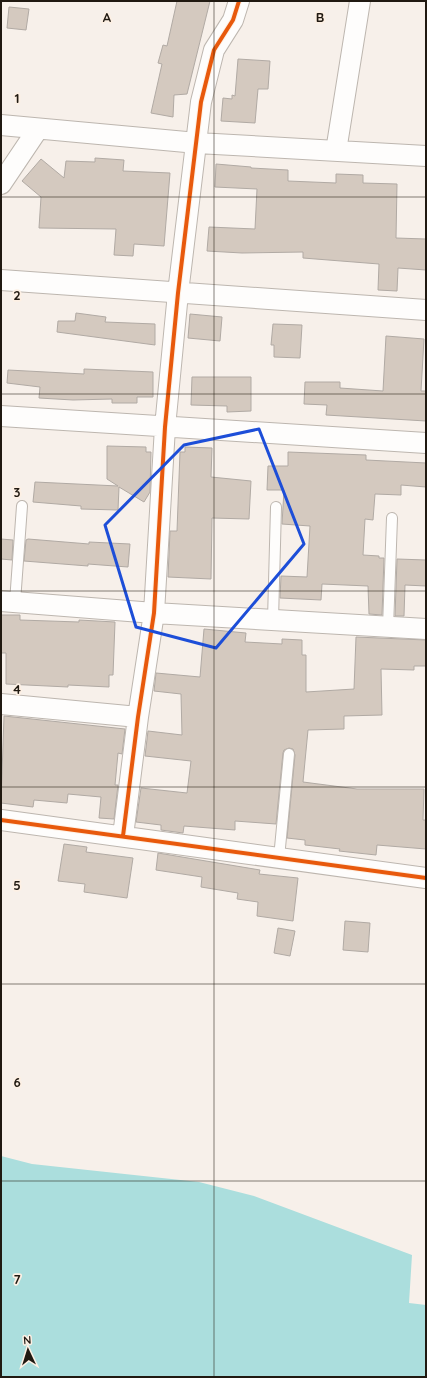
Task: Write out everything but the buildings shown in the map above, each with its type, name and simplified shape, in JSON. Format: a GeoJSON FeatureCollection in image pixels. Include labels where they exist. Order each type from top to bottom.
{"type":"FeatureCollection","features":[{"type":"Feature","properties":{"kind":"street"},"geometry":{"type":"LineString","coordinates":[[123,836],[138,717],[154,613],[165,428],[178,293],[201,102],[214,50],[233,20],[239,1]]}},
{"type":"Feature","properties":{"kind":"street"},"geometry":{"type":"LineString","coordinates":[[336,152],[360,1]]}},
{"type":"Feature","properties":{"kind":"street"},"geometry":{"type":"LineString","coordinates":[[1,125],[197,142],[336,152],[426,156]]}},
{"type":"Feature","properties":{"kind":"street"},"geometry":{"type":"LineString","coordinates":[[1,184],[38,129]]}},
{"type":"Feature","properties":{"kind":"street"},"geometry":{"type":"LineString","coordinates":[[1,280],[426,310]]}},
{"type":"Feature","properties":{"kind":"street"},"geometry":{"type":"LineString","coordinates":[[1,416],[165,428],[426,443]]}},
{"type":"Feature","properties":{"kind":"street"},"geometry":{"type":"LineString","coordinates":[[8,602],[154,613],[426,629]]}},
{"type":"Feature","properties":{"kind":"street"},"geometry":{"type":"LineString","coordinates":[[1,704],[138,717]]}},
{"type":"Feature","properties":{"kind":"street"},"geometry":{"type":"LineString","coordinates":[[1,820],[426,878]]}},
{"type":"Feature","properties":{"kind":"lane"},"geometry":{"type":"LineString","coordinates":[[8,602],[22,506]]}},
{"type":"Feature","properties":{"kind":"lane"},"geometry":{"type":"LineString","coordinates":[[273,620],[276,507]]}},
{"type":"Feature","properties":{"kind":"lane"},"geometry":{"type":"LineString","coordinates":[[388,627],[392,518]]}},
{"type":"Feature","properties":{"kind":"lane"},"geometry":{"type":"LineString","coordinates":[[278,858],[288,754]]}},
{"type":"Feature","properties":{"kind":"highlighted area"},"geometry":{"type":"Polygon","coordinates":[[[259,429],[304,544],[216,648],[136,627],[105,525],[184,445],[259,429]]]}},
{"type":"Feature","properties":{"kind":"water"},"geometry":{"type":"Polygon","coordinates":[[[1,1156],[32,1164],[199,1182],[254,1196],[412,1255],[409,1303],[426,1305],[426,1377],[1,1377],[1,1156]]]}},
{"type":"Feature","properties":{"kind":"cycle path"},"geometry":{"type":"LineString","coordinates":[[123,836],[138,717],[154,613],[165,427],[178,293],[201,102],[214,50],[233,20],[239,1]]}},
{"type":"Feature","properties":{"kind":"cycle path"},"geometry":{"type":"LineString","coordinates":[[1,820],[426,878]]}}]}
